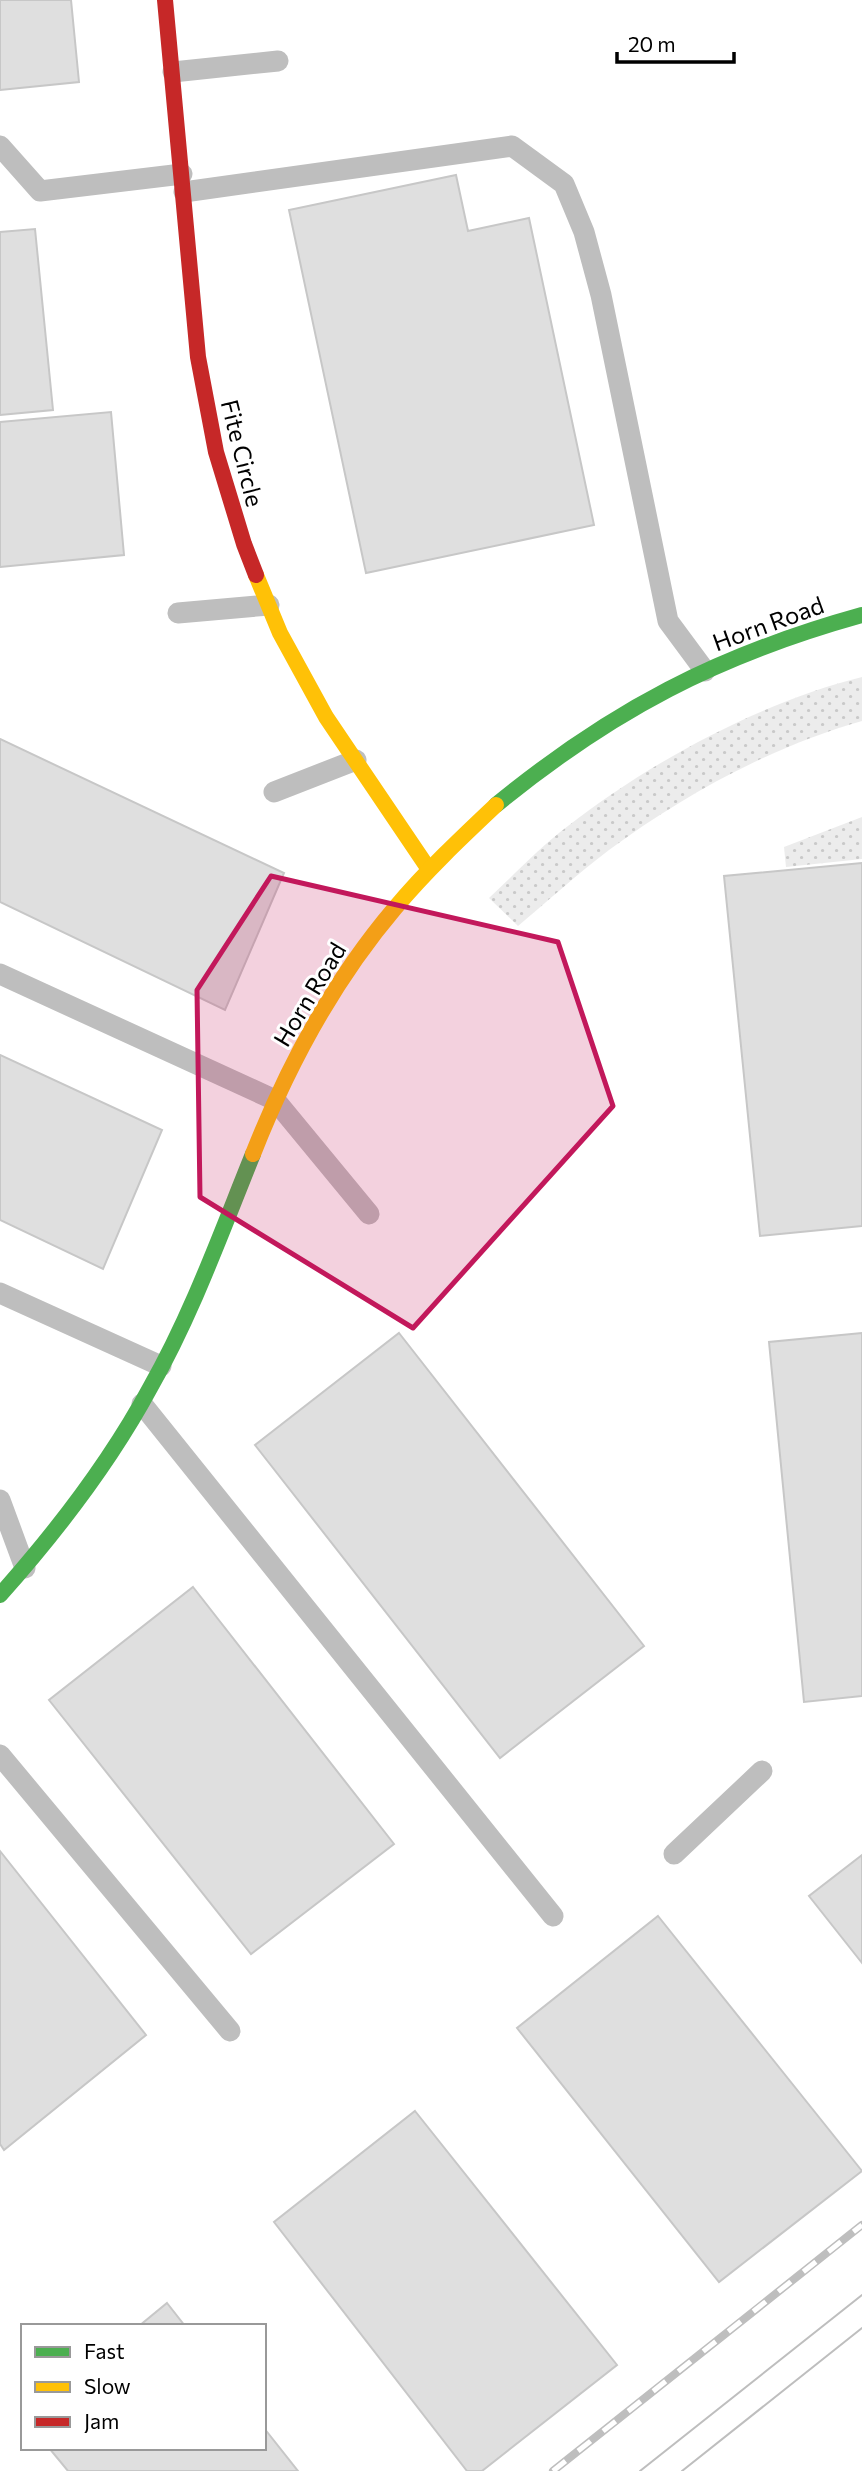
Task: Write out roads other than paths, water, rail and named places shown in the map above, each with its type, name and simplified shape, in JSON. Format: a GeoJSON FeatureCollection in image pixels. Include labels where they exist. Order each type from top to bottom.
{"type":"FeatureCollection","features":[{"type":"Feature","properties":{"kind":"street","name":"Fite Circle"},"geometry":{"type":"LineString","coordinates":[[165,0],[198,357],[216,452],[244,544],[281,633],[326,717],[428,868]]}},
{"type":"Feature","properties":{"kind":"street","name":"Horn Road"},"geometry":{"type":"LineString","coordinates":[[0,1595],[88,1489],[142,1404],[188,1314],[275,1100],[323,1007],[375,930],[428,868],[522,784],[597,730],[677,683],[762,645],[862,615]]}},
{"type":"Feature","properties":{"kind":"lane"},"geometry":{"type":"LineString","coordinates":[[173,72],[278,61]]}},
{"type":"Feature","properties":{"kind":"lane"},"geometry":{"type":"LineString","coordinates":[[0,146],[40,191],[183,183],[512,146],[564,184],[584,232],[601,295],[668,621],[705,671]]}},
{"type":"Feature","properties":{"kind":"lane"},"geometry":{"type":"LineString","coordinates":[[178,613],[269,605]]}},
{"type":"Feature","properties":{"kind":"lane"},"geometry":{"type":"LineString","coordinates":[[274,793],[356,760]]}},
{"type":"Feature","properties":{"kind":"lane"},"geometry":{"type":"LineString","coordinates":[[0,974],[275,1100],[369,1214]]}},
{"type":"Feature","properties":{"kind":"lane"},"geometry":{"type":"LineString","coordinates":[[0,1293],[161,1366]]}},
{"type":"Feature","properties":{"kind":"lane"},"geometry":{"type":"LineString","coordinates":[[142,1404],[554,1916]]}},
{"type":"Feature","properties":{"kind":"lane"},"geometry":{"type":"LineString","coordinates":[[0,1500],[25,1568]]}},
{"type":"Feature","properties":{"kind":"lane"},"geometry":{"type":"LineString","coordinates":[[0,1755],[230,2031]]}},
{"type":"Feature","properties":{"kind":"lane"},"geometry":{"type":"LineString","coordinates":[[674,1854],[762,1771]]}},
{"type":"Feature","properties":{"kind":"tram line"},"geometry":{"type":"LineString","coordinates":[[640,2471],[862,2295]]}},
{"type":"Feature","properties":{"kind":"tram line"},"geometry":{"type":"LineString","coordinates":[[682,2471],[862,2328]]}},
{"type":"Feature","properties":{"kind":"railway"},"geometry":{"type":"LineString","coordinates":[[553,2471],[862,2225]]}}]}
